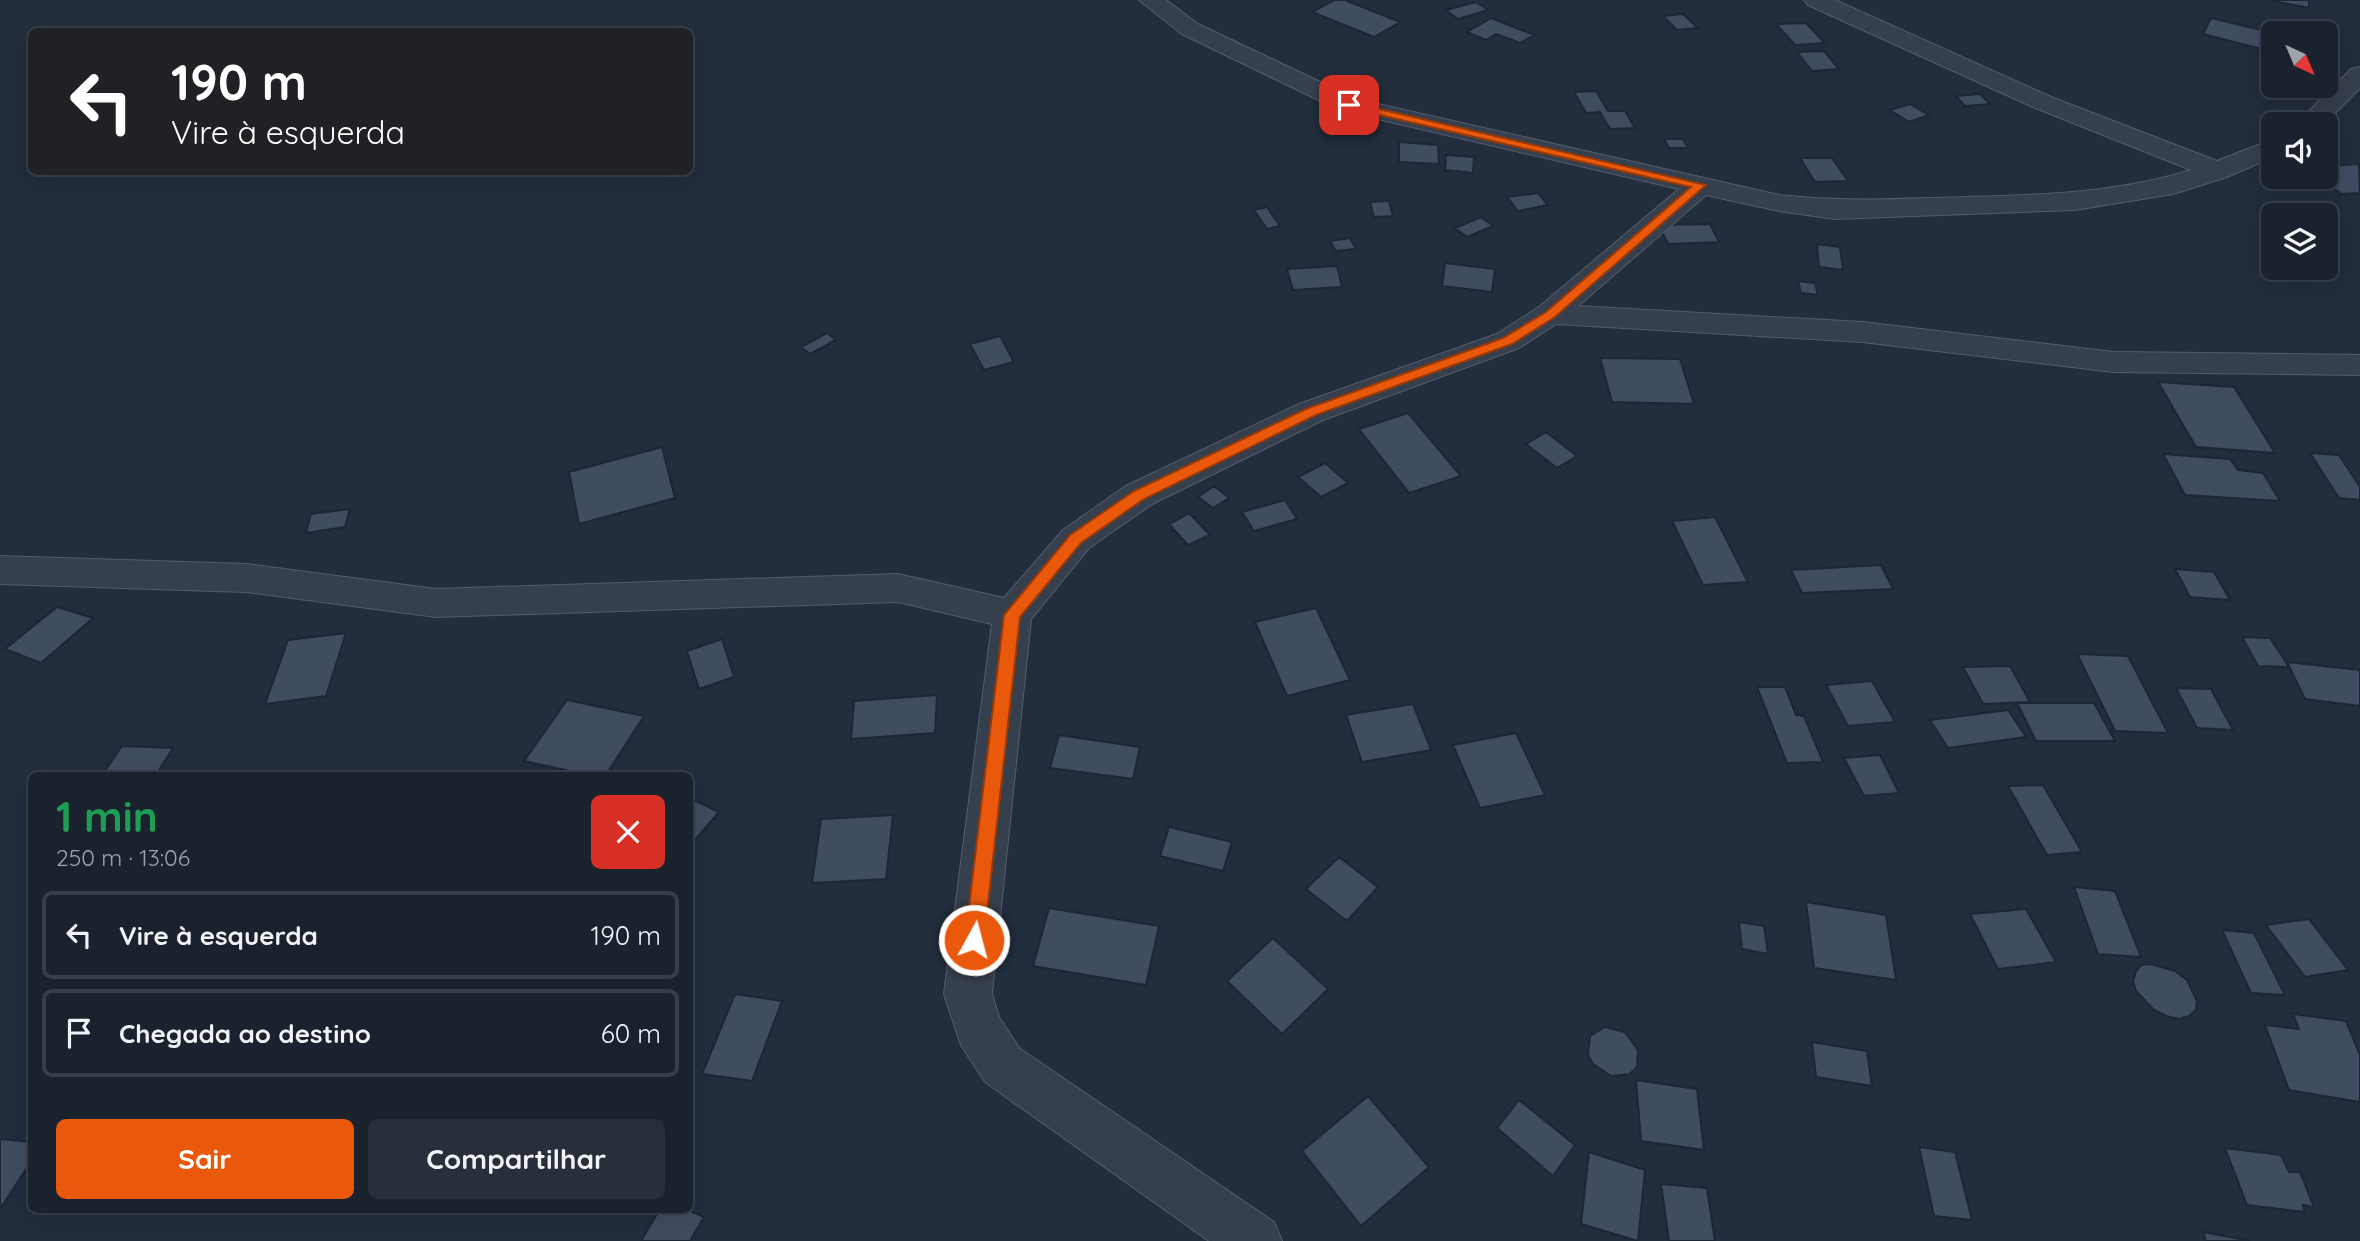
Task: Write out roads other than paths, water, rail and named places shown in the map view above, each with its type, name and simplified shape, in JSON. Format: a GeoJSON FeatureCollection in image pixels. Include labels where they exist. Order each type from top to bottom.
{"type":"FeatureCollection","features":[{"type":"Feature","properties":{"kind":"street"},"geometry":{"type":"LineString","coordinates":[[1151,0],[1202,35],[1349,105],[1779,204],[1835,210],[2075,202],[2163,188],[2217,171],[2261,152]]}},
{"type":"Feature","properties":{"kind":"street"},"geometry":{"type":"LineString","coordinates":[[1816,0],[2042,102],[2217,171]]}},
{"type":"Feature","properties":{"kind":"street"},"geometry":{"type":"LineString","coordinates":[[2321,112],[2360,74]]}},
{"type":"Feature","properties":{"kind":"street"},"geometry":{"type":"LineString","coordinates":[[1255,1241],[1002,1065],[978,1028],[968,994],[1012,615],[1076,539],[1139,495],[1311,412],[1508,341],[1550,314],[1700,185]]}},
{"type":"Feature","properties":{"kind":"street"},"geometry":{"type":"LineString","coordinates":[[1550,314],[1862,332],[2114,362],[2360,365]]}},
{"type":"Feature","properties":{"kind":"street"},"geometry":{"type":"LineString","coordinates":[[0,570],[246,578],[436,603],[898,588],[930,593],[1012,615]]}}]}
